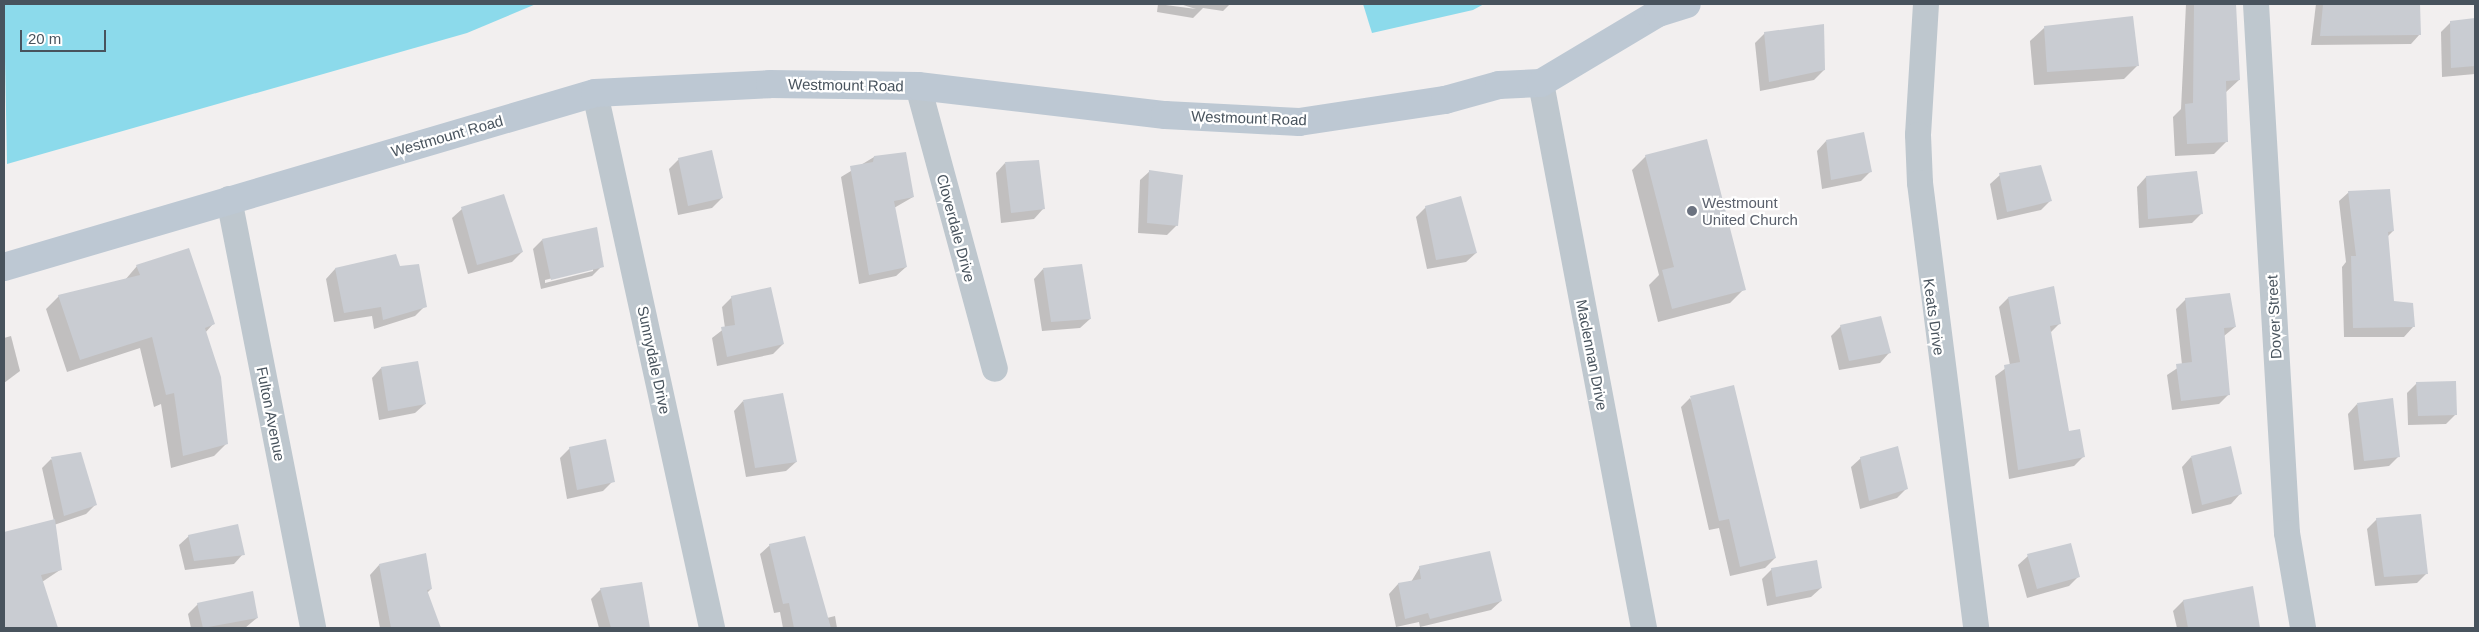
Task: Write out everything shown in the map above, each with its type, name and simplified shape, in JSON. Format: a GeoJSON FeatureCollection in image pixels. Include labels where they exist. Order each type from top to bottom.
{"type":"FeatureCollection","features":[{"type":"Feature","properties":{"kind":"main road","name":"Westmount Road"},"geometry":{"type":"LineString","coordinates":[[4,266],[595,93],[770,84],[918,86],[1165,115],[1299,122],[1444,100],[1499,85],[1540,83],[1658,13],[1686,4]]}},
{"type":"Feature","properties":{"kind":"street","name":"Keats Drive"},"geometry":{"type":"LineString","coordinates":[[1926,4],[1918,135],[1920,183],[1976,628]]}},
{"type":"Feature","properties":{"kind":"street","name":"Dover Street"},"geometry":{"type":"LineString","coordinates":[[2256,4],[2287,533],[2303,628]]}},
{"type":"Feature","properties":{"kind":"street","name":"Maclennan Drive"},"geometry":{"type":"LineString","coordinates":[[1540,83],[1644,628]]}},
{"type":"Feature","properties":{"kind":"street","name":"Cloverdale Drive"},"geometry":{"type":"LineString","coordinates":[[918,86],[995,369]]}},
{"type":"Feature","properties":{"kind":"street","name":"Sunnydale Drive"},"geometry":{"type":"LineString","coordinates":[[595,93],[712,628]]}},
{"type":"Feature","properties":{"kind":"street","name":"Fulton Avenue"},"geometry":{"type":"LineString","coordinates":[[229,199],[313,628]]}},
{"type":"Feature","properties":{"kind":"water"},"geometry":{"type":"Polygon","coordinates":[[[4,4],[536,4],[467,33],[7,164],[4,4]]]}},
{"type":"Feature","properties":{"kind":"water"},"geometry":{"type":"Polygon","coordinates":[[[1363,4],[1484,4],[1473,10],[1372,33],[1363,4]]]}},
{"type":"Feature","properties":{"kind":"building"},"geometry":{"type":"Polygon","coordinates":[[[2194,4],[2236,4],[2240,80],[2226,81],[2228,142],[2187,144],[2185,104],[2193,103],[2194,4]]]}},
{"type":"Feature","properties":{"kind":"building"},"geometry":{"type":"Polygon","coordinates":[[[2323,4],[2420,4],[2421,35],[2320,36],[2323,4]]]}},
{"type":"Feature","properties":{"kind":"building"},"geometry":{"type":"Polygon","coordinates":[[[2133,16],[2139,66],[2047,72],[2044,26],[2133,16]]]}},
{"type":"Feature","properties":{"kind":"building"},"geometry":{"type":"Polygon","coordinates":[[[2475,18],[2475,66],[2451,68],[2450,21],[2475,18]]]}},
{"type":"Feature","properties":{"kind":"building"},"geometry":{"type":"Polygon","coordinates":[[[1824,24],[1825,70],[1769,82],[1764,32],[1824,24]]]}},
{"type":"Feature","properties":{"kind":"building"},"geometry":{"type":"Polygon","coordinates":[[[1864,132],[1872,172],[1831,180],[1826,140],[1864,132]]]}},
{"type":"Feature","properties":{"kind":"building","name":"Westmount United Church"},"geometry":{"type":"Polygon","coordinates":[[[1707,139],[1746,290],[1672,309],[1662,270],[1674,267],[1645,155],[1707,139]]]}},
{"type":"Feature","properties":{"kind":"building"},"geometry":{"type":"Polygon","coordinates":[[[712,150],[723,198],[688,206],[678,158],[712,150]]]}},
{"type":"Feature","properties":{"kind":"building"},"geometry":{"type":"Polygon","coordinates":[[[906,152],[914,197],[894,201],[907,267],[869,275],[850,166],[873,162],[874,156],[906,152]]]}},
{"type":"Feature","properties":{"kind":"building"},"geometry":{"type":"Polygon","coordinates":[[[1039,160],[1045,209],[1011,213],[1005,162],[1039,160]]]}},
{"type":"Feature","properties":{"kind":"building"},"geometry":{"type":"Polygon","coordinates":[[[2041,165],[2052,201],[2007,212],[1999,173],[2041,165]]]}},
{"type":"Feature","properties":{"kind":"building"},"geometry":{"type":"Polygon","coordinates":[[[1149,170],[1183,175],[1178,226],[1147,223],[1149,170]]]}},
{"type":"Feature","properties":{"kind":"building"},"geometry":{"type":"Polygon","coordinates":[[[2197,171],[2203,214],[2148,219],[2146,176],[2197,171]]]}},
{"type":"Feature","properties":{"kind":"building"},"geometry":{"type":"Polygon","coordinates":[[[2390,189],[2394,231],[2388,232],[2394,301],[2413,303],[2415,327],[2353,328],[2351,256],[2356,256],[2348,191],[2390,189]]]}},
{"type":"Feature","properties":{"kind":"building"},"geometry":{"type":"Polygon","coordinates":[[[504,194],[523,252],[477,265],[461,207],[504,194]]]}},
{"type":"Feature","properties":{"kind":"building"},"geometry":{"type":"Polygon","coordinates":[[[1461,196],[1477,253],[1436,260],[1425,206],[1461,196]]]}},
{"type":"Feature","properties":{"kind":"building"},"geometry":{"type":"Polygon","coordinates":[[[597,227],[604,267],[551,280],[542,239],[597,227]]]}},
{"type":"Feature","properties":{"kind":"building"},"geometry":{"type":"Polygon","coordinates":[[[189,248],[215,324],[205,328],[221,377],[228,444],[183,456],[174,393],[166,395],[152,337],[80,360],[58,295],[140,275],[136,265],[189,248]]]}},
{"type":"Feature","properties":{"kind":"building"},"geometry":{"type":"Polygon","coordinates":[[[396,254],[400,266],[419,264],[427,307],[383,320],[381,307],[344,313],[335,268],[396,254]]]}},
{"type":"Feature","properties":{"kind":"building"},"geometry":{"type":"Polygon","coordinates":[[[1082,264],[1091,319],[1051,322],[1043,268],[1082,264]]]}},
{"type":"Feature","properties":{"kind":"building"},"geometry":{"type":"Polygon","coordinates":[[[2054,286],[2061,324],[2050,326],[2069,431],[2080,429],[2085,457],[2018,470],[2004,365],[2020,362],[2008,297],[2054,286]]]}},
{"type":"Feature","properties":{"kind":"building"},"geometry":{"type":"Polygon","coordinates":[[[771,287],[784,344],[727,357],[721,327],[735,325],[731,296],[771,287]]]}},
{"type":"Feature","properties":{"kind":"building"},"geometry":{"type":"Polygon","coordinates":[[[2230,293],[2236,327],[2224,328],[2230,395],[2181,401],[2176,364],[2192,362],[2185,298],[2230,293]]]}},
{"type":"Feature","properties":{"kind":"building"},"geometry":{"type":"Polygon","coordinates":[[[1881,316],[1891,353],[1849,361],[1840,325],[1881,316]]]}},
{"type":"Feature","properties":{"kind":"building"},"geometry":{"type":"Polygon","coordinates":[[[418,361],[426,404],[388,411],[381,367],[418,361]]]}},
{"type":"Feature","properties":{"kind":"building"},"geometry":{"type":"Polygon","coordinates":[[[2456,381],[2457,415],[2418,416],[2416,382],[2456,381]]]}},
{"type":"Feature","properties":{"kind":"building"},"geometry":{"type":"Polygon","coordinates":[[[1734,385],[1776,558],[1740,567],[1729,519],[1719,521],[1690,396],[1734,385]]]}},
{"type":"Feature","properties":{"kind":"building"},"geometry":{"type":"Polygon","coordinates":[[[783,393],[797,462],[755,468],[743,400],[783,393]]]}},
{"type":"Feature","properties":{"kind":"building"},"geometry":{"type":"Polygon","coordinates":[[[2393,398],[2400,457],[2364,461],[2357,403],[2393,398]]]}},
{"type":"Feature","properties":{"kind":"building"},"geometry":{"type":"Polygon","coordinates":[[[606,439],[615,482],[577,490],[569,447],[606,439]]]}},
{"type":"Feature","properties":{"kind":"building"},"geometry":{"type":"Polygon","coordinates":[[[1898,446],[1908,489],[1869,501],[1860,457],[1898,446]]]}},
{"type":"Feature","properties":{"kind":"building"},"geometry":{"type":"Polygon","coordinates":[[[2231,446],[2242,494],[2202,505],[2191,456],[2231,446]]]}},
{"type":"Feature","properties":{"kind":"building"},"geometry":{"type":"Polygon","coordinates":[[[81,452],[97,505],[64,516],[51,457],[81,452]]]}},
{"type":"Feature","properties":{"kind":"building"},"geometry":{"type":"Polygon","coordinates":[[[2421,514],[2428,574],[2384,577],[2376,518],[2421,514]]]}},
{"type":"Feature","properties":{"kind":"building"},"geometry":{"type":"Polygon","coordinates":[[[55,519],[62,570],[41,575],[58,628],[4,628],[4,532],[55,519]]]}},
{"type":"Feature","properties":{"kind":"building"},"geometry":{"type":"Polygon","coordinates":[[[238,524],[245,555],[194,561],[188,535],[238,524]]]}},
{"type":"Feature","properties":{"kind":"building"},"geometry":{"type":"Polygon","coordinates":[[[805,536],[831,628],[794,628],[789,603],[783,604],[769,544],[805,536]]]}},
{"type":"Feature","properties":{"kind":"building"},"geometry":{"type":"Polygon","coordinates":[[[2071,543],[2080,577],[2037,589],[2027,554],[2071,543]]]}},
{"type":"Feature","properties":{"kind":"building"},"geometry":{"type":"Polygon","coordinates":[[[1490,551],[1502,601],[1430,619],[1428,613],[1405,619],[1398,583],[1421,579],[1419,566],[1490,551]]]}},
{"type":"Feature","properties":{"kind":"building"},"geometry":{"type":"Polygon","coordinates":[[[426,553],[432,589],[427,590],[441,628],[391,628],[379,564],[426,553]]]}},
{"type":"Feature","properties":{"kind":"building"},"geometry":{"type":"Polygon","coordinates":[[[1817,560],[1822,588],[1776,597],[1771,568],[1817,560]]]}},
{"type":"Feature","properties":{"kind":"building"},"geometry":{"type":"Polygon","coordinates":[[[642,582],[650,628],[611,628],[600,588],[642,582]]]}},
{"type":"Feature","properties":{"kind":"building"},"geometry":{"type":"Polygon","coordinates":[[[2253,586],[2260,628],[2188,628],[2183,600],[2253,586]]]}},
{"type":"Feature","properties":{"kind":"building"},"geometry":{"type":"Polygon","coordinates":[[[253,591],[258,618],[203,628],[197,603],[253,591]]]}},
{"type":"Feature","properties":{"kind":"place","name":"Westmount United Church"},"geometry":{"type":"Point","coordinates":[1692,211]}}]}
